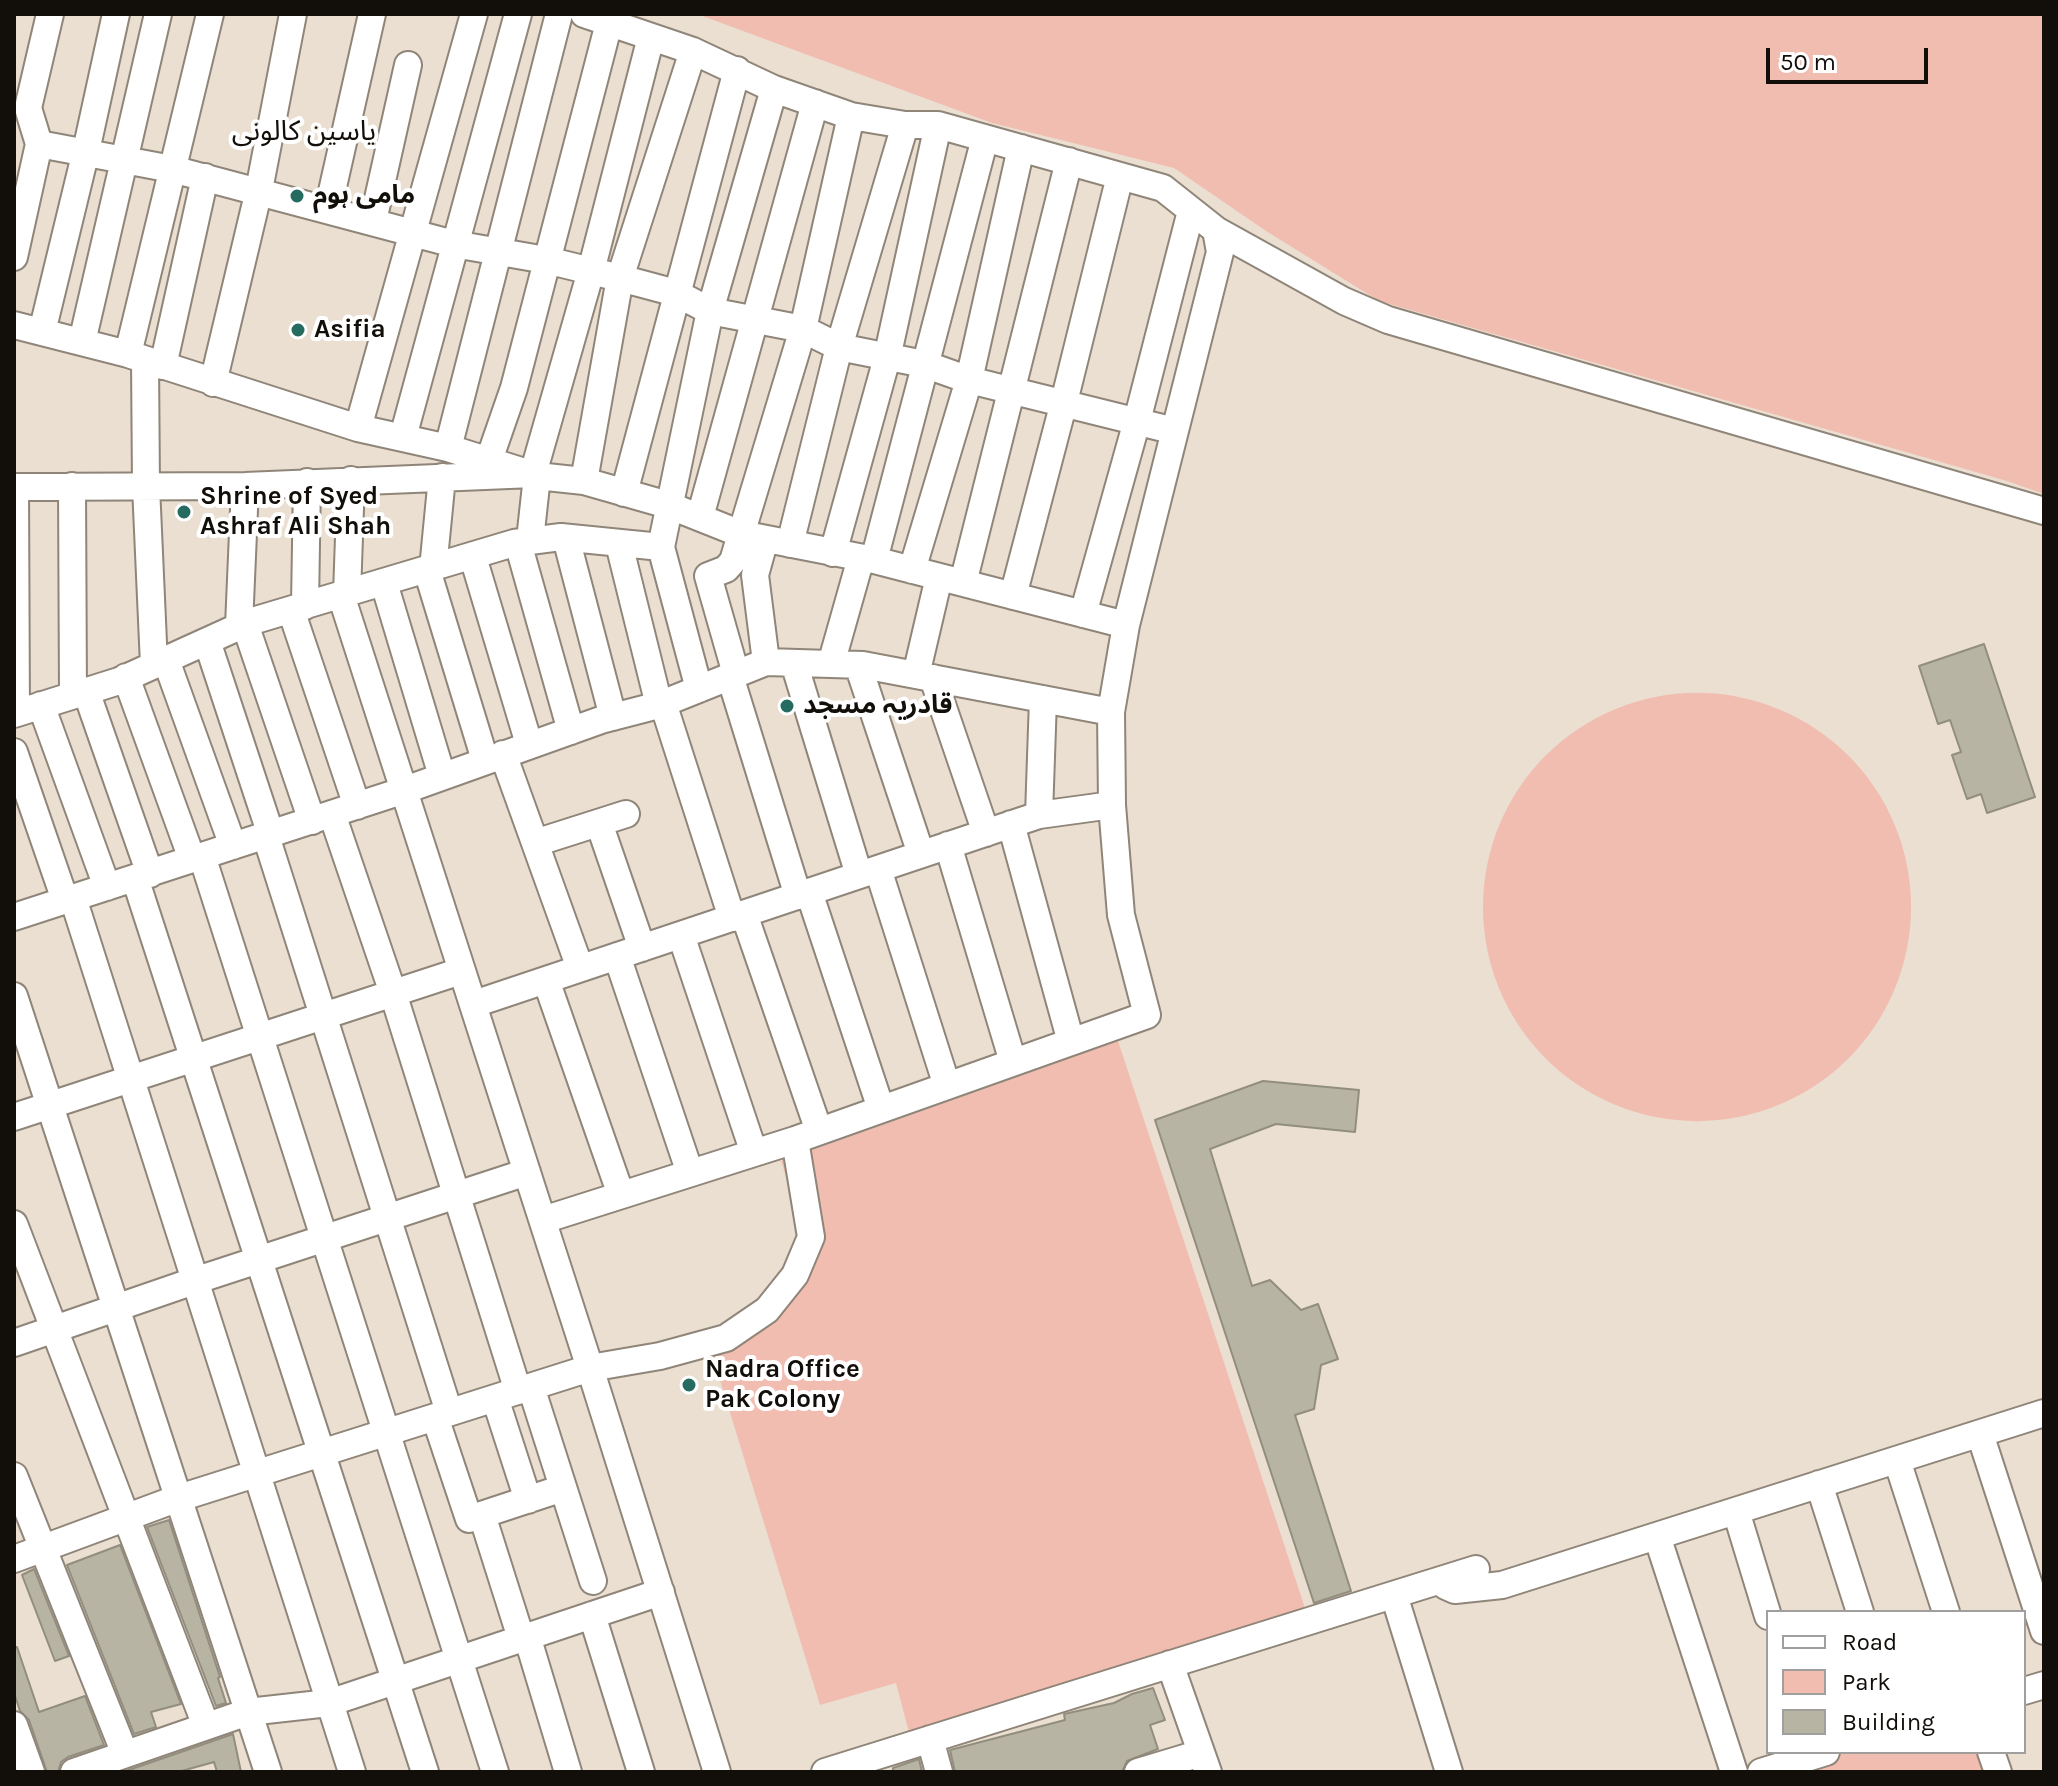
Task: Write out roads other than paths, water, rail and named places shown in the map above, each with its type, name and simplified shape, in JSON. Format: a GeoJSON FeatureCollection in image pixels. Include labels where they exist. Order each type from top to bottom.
{"type":"FeatureCollection","features":[{"type":"Feature","properties":{"kind":"street"},"geometry":{"type":"LineString","coordinates":[[14,257],[39,144],[21,106],[50,14]]}},
{"type":"Feature","properties":{"kind":"street"},"geometry":{"type":"LineString","coordinates":[[42,332],[116,14]]}},
{"type":"Feature","properties":{"kind":"street"},"geometry":{"type":"LineString","coordinates":[[82,342],[158,14]]}},
{"type":"Feature","properties":{"kind":"street"},"geometry":{"type":"LineString","coordinates":[[210,14],[172,169],[145,360],[146,486],[160,662],[233,846]]}},
{"type":"Feature","properties":{"kind":"street"},"geometry":{"type":"LineString","coordinates":[[213,383],[259,190],[293,14]]}},
{"type":"Feature","properties":{"kind":"street"},"geometry":{"type":"LineString","coordinates":[[328,209],[372,14]]}},
{"type":"Feature","properties":{"kind":"street"},"geometry":{"type":"LineString","coordinates":[[358,428],[474,14]]}},
{"type":"Feature","properties":{"kind":"street"},"geometry":{"type":"LineString","coordinates":[[403,437],[518,14]]}},
{"type":"Feature","properties":{"kind":"street"},"geometry":{"type":"LineString","coordinates":[[448,448],[559,14]]}},
{"type":"Feature","properties":{"kind":"street"},"geometry":{"type":"LineString","coordinates":[[489,460],[514,388],[546,260],[597,18],[693,51],[774,89],[851,116],[905,125],[938,125],[1163,188],[1216,230],[1344,301],[1388,320],[2044,511]]}},
{"type":"Feature","properties":{"kind":"street"},"geometry":{"type":"LineString","coordinates":[[571,731],[524,542],[535,475],[651,37]]}},
{"type":"Feature","properties":{"kind":"street"},"geometry":{"type":"LineString","coordinates":[[584,481],[620,278],[693,51]]}},
{"type":"Feature","properties":{"kind":"street"},"geometry":{"type":"LineString","coordinates":[[373,221],[408,65]]}},
{"type":"Feature","properties":{"kind":"street"},"geometry":{"type":"LineString","coordinates":[[624,493],[737,70]]}},
{"type":"Feature","properties":{"kind":"street"},"geometry":{"type":"LineString","coordinates":[[699,689],[661,547],[710,311],[774,89]]}},
{"type":"Feature","properties":{"kind":"street"},"geometry":{"type":"LineString","coordinates":[[700,517],[815,103]]}},
{"type":"Feature","properties":{"kind":"street"},"geometry":{"type":"LineString","coordinates":[[766,662],[755,575],[765,539],[803,329],[851,116]]}},
{"type":"Feature","properties":{"kind":"street"},"geometry":{"type":"LineString","coordinates":[[881,1109],[803,894],[733,675],[707,580],[708,576],[726,569],[765,539],[839,347],[905,125]]}},
{"type":"Feature","properties":{"kind":"street"},"geometry":{"type":"LineString","coordinates":[[833,553],[887,358],[938,125]]}},
{"type":"Feature","properties":{"kind":"street"},"geometry":{"type":"LineString","coordinates":[[831,664],[868,559],[985,138]]}},
{"type":"Feature","properties":{"kind":"street"},"geometry":{"type":"LineString","coordinates":[[39,144],[172,169],[454,244],[546,260],[620,278],[676,293],[710,311],[803,329],[839,347],[924,364],[969,380],[1175,431]]}},
{"type":"Feature","properties":{"kind":"street"},"geometry":{"type":"LineString","coordinates":[[912,570],[969,380],[1021,148]]}},
{"type":"Feature","properties":{"kind":"street"},"geometry":{"type":"LineString","coordinates":[[1069,161],[1011,389],[924,677],[998,829],[1071,1042]]}},
{"type":"Feature","properties":{"kind":"street"},"geometry":{"type":"LineString","coordinates":[[1013,596],[1120,176]]}},
{"type":"Feature","properties":{"kind":"street"},"geometry":{"type":"LineString","coordinates":[[145,360],[205,177]]}},
{"type":"Feature","properties":{"kind":"street"},"geometry":{"type":"LineString","coordinates":[[1083,614],[1191,211]]}},
{"type":"Feature","properties":{"kind":"street"},"geometry":{"type":"LineString","coordinates":[[543,1220],[807,1136],[1147,1015],[1121,915],[1112,805],[1111,712],[1126,625],[1220,252],[1216,230]]}},
{"type":"Feature","properties":{"kind":"street"},"geometry":{"type":"LineString","coordinates":[[14,325],[145,360],[358,428],[448,448],[535,475]]}},
{"type":"Feature","properties":{"kind":"street"},"geometry":{"type":"LineString","coordinates":[[661,547],[566,538],[524,542],[242,625],[126,677],[15,714],[14,487],[245,486],[535,475],[584,481],[668,505],[765,539],[868,559],[1126,625]]}},
{"type":"Feature","properties":{"kind":"street"},"geometry":{"type":"LineString","coordinates":[[442,477],[430,570],[494,757],[535,843],[580,968]]}},
{"type":"Feature","properties":{"kind":"street"},"geometry":{"type":"LineString","coordinates":[[351,480],[344,594],[717,1772]]}},
{"type":"Feature","properties":{"kind":"street"},"geometry":{"type":"LineString","coordinates":[[307,482],[298,608],[334,813]]}},
{"type":"Feature","properties":{"kind":"street"},"geometry":{"type":"LineString","coordinates":[[72,486],[79,693],[142,876],[193,1059],[425,1772]]}},
{"type":"Feature","properties":{"kind":"street"},"geometry":{"type":"LineString","coordinates":[[245,486],[242,625],[334,813],[393,993],[457,1195],[514,1392],[528,1500]]}},
{"type":"Feature","properties":{"kind":"street"},"geometry":{"type":"LineString","coordinates":[[566,538],[613,717]]}},
{"type":"Feature","properties":{"kind":"street"},"geometry":{"type":"LineString","coordinates":[[14,1559],[176,1499],[590,1368],[660,1356],[726,1338],[767,1310],[795,1275],[811,1237],[807,1136],[738,916],[661,704],[619,544]]}},
{"type":"Feature","properties":{"kind":"street"},"geometry":{"type":"LineString","coordinates":[[473,557],[529,744]]}},
{"type":"Feature","properties":{"kind":"street"},"geometry":{"type":"LineString","coordinates":[[384,583],[442,776]]}},
{"type":"Feature","properties":{"kind":"street"},"geometry":{"type":"LineString","coordinates":[[207,641],[387,1217],[469,1519],[563,1488]]}},
{"type":"Feature","properties":{"kind":"street"},"geometry":{"type":"LineString","coordinates":[[16,911],[69,899],[405,790],[529,744],[661,704],[766,662],[858,665],[1111,712]]}},
{"type":"Feature","properties":{"kind":"street"},"geometry":{"type":"LineString","coordinates":[[794,663],[947,1086]]}},
{"type":"Feature","properties":{"kind":"street"},"geometry":{"type":"LineString","coordinates":[[858,665],[921,854]]}},
{"type":"Feature","properties":{"kind":"street"},"geometry":{"type":"LineString","coordinates":[[126,677],[197,858],[259,1037],[495,1772]]}},
{"type":"Feature","properties":{"kind":"street"},"geometry":{"type":"LineString","coordinates":[[1039,815],[1043,699]]}},
{"type":"Feature","properties":{"kind":"street"},"geometry":{"type":"LineString","coordinates":[[41,705],[107,887]]}},
{"type":"Feature","properties":{"kind":"street"},"geometry":{"type":"LineString","coordinates":[[14,752],[69,899],[130,1080],[352,1772]]}},
{"type":"Feature","properties":{"kind":"street"},"geometry":{"type":"LineString","coordinates":[[474,1004],[1039,815],[1112,805]]}},
{"type":"Feature","properties":{"kind":"street"},"geometry":{"type":"LineString","coordinates":[[535,843],[626,814]]}},
{"type":"Feature","properties":{"kind":"street"},"geometry":{"type":"LineString","coordinates":[[599,823],[642,948]]}},
{"type":"Feature","properties":{"kind":"street"},"geometry":{"type":"LineString","coordinates":[[948,845],[1013,1062]]}},
{"type":"Feature","properties":{"kind":"street"},"geometry":{"type":"LineString","coordinates":[[681,935],[754,1153]]}},
{"type":"Feature","properties":{"kind":"street"},"geometry":{"type":"LineString","coordinates":[[617,956],[690,1173]]}},
{"type":"Feature","properties":{"kind":"street"},"geometry":{"type":"LineString","coordinates":[[14,1117],[461,971]]}},
{"type":"Feature","properties":{"kind":"street"},"geometry":{"type":"LineString","coordinates":[[546,980],[621,1195]]}},
{"type":"Feature","properties":{"kind":"street"},"geometry":{"type":"LineString","coordinates":[[17,1013],[268,1772]]}},
{"type":"Feature","properties":{"kind":"street"},"geometry":{"type":"LineString","coordinates":[[14,1343],[527,1172]]}},
{"type":"Feature","properties":{"kind":"street"},"geometry":{"type":"LineString","coordinates":[[14,1224],[206,1726]]}},
{"type":"Feature","properties":{"kind":"street"},"geometry":{"type":"LineString","coordinates":[[514,1392],[563,1488],[593,1581]]}},
{"type":"Feature","properties":{"kind":"street"},"geometry":{"type":"LineString","coordinates":[[1435,1582],[1455,1590],[1502,1585],[2044,1413]]}},
{"type":"Feature","properties":{"kind":"street"},"geometry":{"type":"LineString","coordinates":[[1980,1434],[2044,1631]]}},
{"type":"Feature","properties":{"kind":"street"},"geometry":{"type":"LineString","coordinates":[[1897,1460],[1945,1610]]}},
{"type":"Feature","properties":{"kind":"street"},"geometry":{"type":"LineString","coordinates":[[14,1476],[42,1548],[135,1759]]}},
{"type":"Feature","properties":{"kind":"street"},"geometry":{"type":"LineString","coordinates":[[1819,1484],[1859,1610]]}},
{"type":"Feature","properties":{"kind":"street"},"geometry":{"type":"LineString","coordinates":[[1736,1511],[1766,1610]]}},
{"type":"Feature","properties":{"kind":"street"},"geometry":{"type":"LineString","coordinates":[[482,1515],[568,1772]]}},
{"type":"Feature","properties":{"kind":"street"},"geometry":{"type":"LineString","coordinates":[[1657,1536],[1734,1772]]}},
{"type":"Feature","properties":{"kind":"street"},"geometry":{"type":"LineString","coordinates":[[825,1772],[1476,1569]]}},
{"type":"Feature","properties":{"kind":"street"},"geometry":{"type":"LineString","coordinates":[[74,1772],[135,1759],[206,1726],[248,1712],[329,1703],[661,1592]]}},
{"type":"Feature","properties":{"kind":"street"},"geometry":{"type":"LineString","coordinates":[[1394,1595],[1449,1772]]}},
{"type":"Feature","properties":{"kind":"street"},"geometry":{"type":"LineString","coordinates":[[592,1615],[641,1772]]}},
{"type":"Feature","properties":{"kind":"street"},"geometry":{"type":"LineString","coordinates":[[1138,1772],[1205,1762],[1170,1664]]}},
{"type":"Feature","properties":{"kind":"street"},"geometry":{"type":"LineString","coordinates":[[14,1725],[31,1772]]}},
{"type":"Feature","properties":{"kind":"street"},"geometry":{"type":"LineString","coordinates":[[930,1739],[939,1772]]}},
{"type":"Feature","properties":{"kind":"street"},"geometry":{"type":"LineString","coordinates":[[1761,1772],[1815,1754]]}},
{"type":"Feature","properties":{"kind":"place","name":"مامی ہوم"},"geometry":{"type":"Point","coordinates":[297,196]}},
{"type":"Feature","properties":{"kind":"place","name":"Asifia"},"geometry":{"type":"Point","coordinates":[298,330]}},
{"type":"Feature","properties":{"kind":"place","name":"Shrine of Syed Ashraf Ali Shah"},"geometry":{"type":"Point","coordinates":[184,512]}},
{"type":"Feature","properties":{"kind":"place","name":"قادریہ مسجد"},"geometry":{"type":"Point","coordinates":[787,706]}},
{"type":"Feature","properties":{"kind":"place","name":"Nadra Office Pak Colony"},"geometry":{"type":"Point","coordinates":[689,1385]}},
{"type":"Feature","properties":{"kind":"district","name":"یاسین کالونی"},"geometry":{"type":"Point","coordinates":[304,132]}}]}
